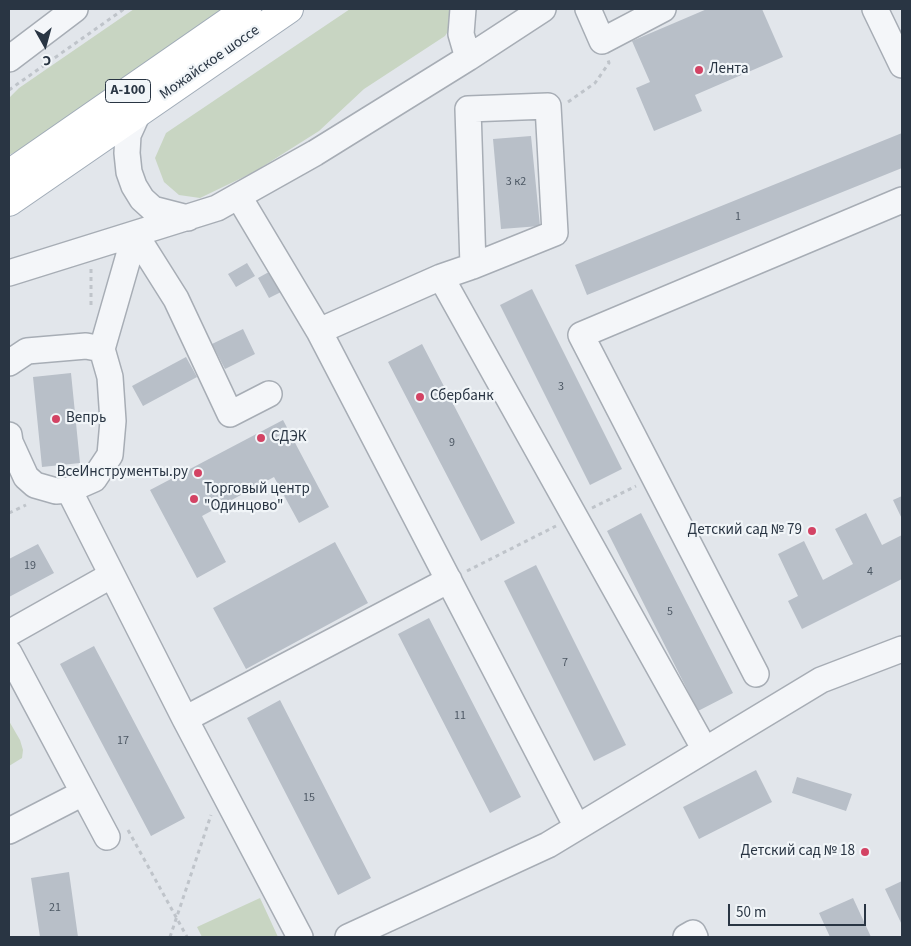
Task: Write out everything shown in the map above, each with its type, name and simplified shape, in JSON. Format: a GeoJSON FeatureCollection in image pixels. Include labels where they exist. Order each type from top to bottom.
{"type":"FeatureCollection","features":[{"type":"Feature","properties":{"kind":"main road","name":"Можайское шоссе"},"geometry":{"type":"LineString","coordinates":[[9,174],[248,9]]}},
{"type":"Feature","properties":{"kind":"main road","name":"Можайское шоссе"},"geometry":{"type":"LineString","coordinates":[[9,202],[288,9]]}},
{"type":"Feature","properties":{"kind":"street"},"geometry":{"type":"LineString","coordinates":[[9,58],[75,9]]}},
{"type":"Feature","properties":{"kind":"street"},"geometry":{"type":"LineString","coordinates":[[463,9],[461,34],[468,58]]}},
{"type":"Feature","properties":{"kind":"street"},"geometry":{"type":"LineString","coordinates":[[9,274],[217,208],[315,153],[543,9]]}},
{"type":"Feature","properties":{"kind":"street"},"geometry":{"type":"LineString","coordinates":[[588,9],[602,41],[663,9]]}},
{"type":"Feature","properties":{"kind":"street"},"geometry":{"type":"LineString","coordinates":[[875,9],[902,65]]}},
{"type":"Feature","properties":{"kind":"street"},"geometry":{"type":"LineString","coordinates":[[319,331],[441,277],[473,266],[556,233],[548,106],[468,109],[473,266]]}},
{"type":"Feature","properties":{"kind":"street"},"geometry":{"type":"LineString","coordinates":[[138,113],[128,135],[127,153],[129,172],[134,186],[142,199],[154,210],[188,218]]}},
{"type":"Feature","properties":{"kind":"street"},"geometry":{"type":"LineString","coordinates":[[239,197],[319,331],[578,827]]}},
{"type":"Feature","properties":{"kind":"street"},"geometry":{"type":"LineString","coordinates":[[756,674],[581,335],[902,200]]}},
{"type":"Feature","properties":{"kind":"street"},"geometry":{"type":"LineString","coordinates":[[9,435],[10,442],[26,477],[35,485],[56,491],[69,490],[94,480],[110,455],[113,421],[110,377],[102,349],[135,234]]}},
{"type":"Feature","properties":{"kind":"street"},"geometry":{"type":"LineString","coordinates":[[135,234],[176,299],[230,414],[269,394]]}},
{"type":"Feature","properties":{"kind":"street"},"geometry":{"type":"LineString","coordinates":[[441,277],[705,750]]}},
{"type":"Feature","properties":{"kind":"street"},"geometry":{"type":"LineString","coordinates":[[9,363],[27,351],[86,346],[102,349]]}},
{"type":"Feature","properties":{"kind":"street"},"geometry":{"type":"LineString","coordinates":[[69,490],[185,718],[300,937]]}},
{"type":"Feature","properties":{"kind":"street"},"geometry":{"type":"LineString","coordinates":[[9,632],[112,575]]}},
{"type":"Feature","properties":{"kind":"street"},"geometry":{"type":"LineString","coordinates":[[185,718],[449,580]]}},
{"type":"Feature","properties":{"kind":"street"},"geometry":{"type":"LineString","coordinates":[[348,937],[548,845],[821,680],[902,649]]}},
{"type":"Feature","properties":{"kind":"street"},"geometry":{"type":"LineString","coordinates":[[9,653],[107,837]]}},
{"type":"Feature","properties":{"kind":"street"},"geometry":{"type":"LineString","coordinates":[[9,831],[83,793]]}},
{"type":"Feature","properties":{"kind":"street"},"geometry":{"type":"LineString","coordinates":[[686,937],[693,934],[695,937]]}},
{"type":"Feature","properties":{"kind":"path"},"geometry":{"type":"LineString","coordinates":[[9,90],[124,9]]}},
{"type":"Feature","properties":{"kind":"path"},"geometry":{"type":"LineString","coordinates":[[549,115],[595,83],[609,63],[602,41]]}},
{"type":"Feature","properties":{"kind":"path"},"geometry":{"type":"LineString","coordinates":[[91,307],[92,262]]}},
{"type":"Feature","properties":{"kind":"path"},"geometry":{"type":"LineString","coordinates":[[449,580],[654,476]]}},
{"type":"Feature","properties":{"kind":"path"},"geometry":{"type":"LineString","coordinates":[[170,937],[213,810]]}},
{"type":"Feature","properties":{"kind":"green space"},"geometry":{"type":"Polygon","coordinates":[[[134,9],[225,9],[23,148],[9,155],[9,98],[19,88],[134,9]]]}},
{"type":"Feature","properties":{"kind":"green space"},"geometry":{"type":"Polygon","coordinates":[[[350,9],[452,9],[454,22],[445,36],[364,89],[319,131],[254,172],[200,198],[179,195],[164,182],[155,158],[166,133],[350,9]]]}},
{"type":"Feature","properties":{"kind":"green space"},"geometry":{"type":"Polygon","coordinates":[[[9,721],[20,740],[23,750],[22,758],[9,766],[9,721]]]}},
{"type":"Feature","properties":{"kind":"green space"},"geometry":{"type":"Polygon","coordinates":[[[260,898],[278,937],[202,937],[197,927],[260,898]]]}},
{"type":"Feature","properties":{"kind":"building","name":"Лента"},"geometry":{"type":"Polygon","coordinates":[[[707,9],[762,9],[783,57],[695,95],[702,111],[654,131],[636,88],[650,82],[632,41],[707,9]]]}},
{"type":"Feature","properties":{"kind":"building"},"geometry":{"type":"Polygon","coordinates":[[[902,133],[902,168],[587,295],[575,265],[902,133]]]}},
{"type":"Feature","properties":{"kind":"building"},"geometry":{"type":"Polygon","coordinates":[[[531,136],[540,226],[501,229],[493,139],[531,136]]]}},
{"type":"Feature","properties":{"kind":"building"},"geometry":{"type":"Polygon","coordinates":[[[247,263],[255,276],[236,287],[228,274],[247,263]]]}},
{"type":"Feature","properties":{"kind":"building"},"geometry":{"type":"Polygon","coordinates":[[[276,268],[287,289],[269,298],[258,278],[276,268]]]}},
{"type":"Feature","properties":{"kind":"building"},"geometry":{"type":"Polygon","coordinates":[[[532,289],[622,469],[590,485],[500,305],[532,289]]]}},
{"type":"Feature","properties":{"kind":"building"},"geometry":{"type":"Polygon","coordinates":[[[243,329],[255,354],[225,369],[212,344],[243,329]]]}},
{"type":"Feature","properties":{"kind":"building"},"geometry":{"type":"Polygon","coordinates":[[[422,344],[515,523],[481,541],[388,362],[422,344]]]}},
{"type":"Feature","properties":{"kind":"building"},"geometry":{"type":"Polygon","coordinates":[[[186,357],[197,377],[143,406],[132,386],[186,357]]]}},
{"type":"Feature","properties":{"kind":"building"},"geometry":{"type":"Polygon","coordinates":[[[71,373],[80,463],[42,467],[33,377],[71,373]]]}},
{"type":"Feature","properties":{"kind":"building","name":"Торговый центр \"Одинцово\""},"geometry":{"type":"Polygon","coordinates":[[[283,420],[329,507],[299,523],[274,477],[202,516],[226,562],[197,578],[150,490],[283,420]]]}},
{"type":"Feature","properties":{"kind":"building"},"geometry":{"type":"Polygon","coordinates":[[[902,496],[902,519],[893,500],[902,496]]]}},
{"type":"Feature","properties":{"kind":"building"},"geometry":{"type":"Polygon","coordinates":[[[641,513],[733,693],[698,711],[607,531],[641,513]]]}},
{"type":"Feature","properties":{"kind":"building"},"geometry":{"type":"Polygon","coordinates":[[[866,513],[882,545],[902,535],[902,579],[802,629],[788,601],[798,596],[778,554],[804,541],[823,580],[853,564],[835,529],[866,513]]]}},
{"type":"Feature","properties":{"kind":"building"},"geometry":{"type":"Polygon","coordinates":[[[335,542],[368,603],[246,669],[213,608],[335,542]]]}},
{"type":"Feature","properties":{"kind":"building"},"geometry":{"type":"Polygon","coordinates":[[[38,544],[54,573],[9,597],[9,559],[38,544]]]}},
{"type":"Feature","properties":{"kind":"building"},"geometry":{"type":"Polygon","coordinates":[[[536,565],[626,745],[594,761],[504,581],[536,565]]]}},
{"type":"Feature","properties":{"kind":"building"},"geometry":{"type":"Polygon","coordinates":[[[429,618],[521,797],[490,813],[398,634],[429,618]]]}},
{"type":"Feature","properties":{"kind":"building"},"geometry":{"type":"Polygon","coordinates":[[[94,646],[185,818],[151,836],[60,664],[94,646]]]}},
{"type":"Feature","properties":{"kind":"building"},"geometry":{"type":"Polygon","coordinates":[[[280,700],[371,878],[338,895],[247,718],[280,700]]]}},
{"type":"Feature","properties":{"kind":"building"},"geometry":{"type":"Polygon","coordinates":[[[756,770],[772,802],[699,839],[683,807],[756,770]]]}},
{"type":"Feature","properties":{"kind":"building"},"geometry":{"type":"Polygon","coordinates":[[[797,777],[852,794],[846,811],[792,793],[797,777]]]}},
{"type":"Feature","properties":{"kind":"building"},"geometry":{"type":"Polygon","coordinates":[[[69,872],[78,937],[40,937],[31,878],[69,872]]]}},
{"type":"Feature","properties":{"kind":"building"},"geometry":{"type":"Polygon","coordinates":[[[902,881],[902,925],[885,889],[902,881]]]}},
{"type":"Feature","properties":{"kind":"building"},"geometry":{"type":"Polygon","coordinates":[[[853,898],[871,937],[830,937],[819,913],[853,898]]]}},
{"type":"Feature","properties":{"kind":"place","name":"Лента"},"geometry":{"type":"Point","coordinates":[699,70]}},
{"type":"Feature","properties":{"kind":"place","name":"Сбербанк"},"geometry":{"type":"Point","coordinates":[420,397]}},
{"type":"Feature","properties":{"kind":"place","name":"Вепрь"},"geometry":{"type":"Point","coordinates":[56,419]}},
{"type":"Feature","properties":{"kind":"place","name":"СДЭК"},"geometry":{"type":"Point","coordinates":[261,438]}},
{"type":"Feature","properties":{"kind":"place","name":"ВсеИнструменты.ру"},"geometry":{"type":"Point","coordinates":[198,473]}},
{"type":"Feature","properties":{"kind":"place","name":"Торговый центр \"Одинцово\""},"geometry":{"type":"Point","coordinates":[194,499]}},
{"type":"Feature","properties":{"kind":"place","name":"Детский сад № 79"},"geometry":{"type":"Point","coordinates":[812,531]}},
{"type":"Feature","properties":{"kind":"place","name":"Детский сад № 18"},"geometry":{"type":"Point","coordinates":[865,852]}}]}
